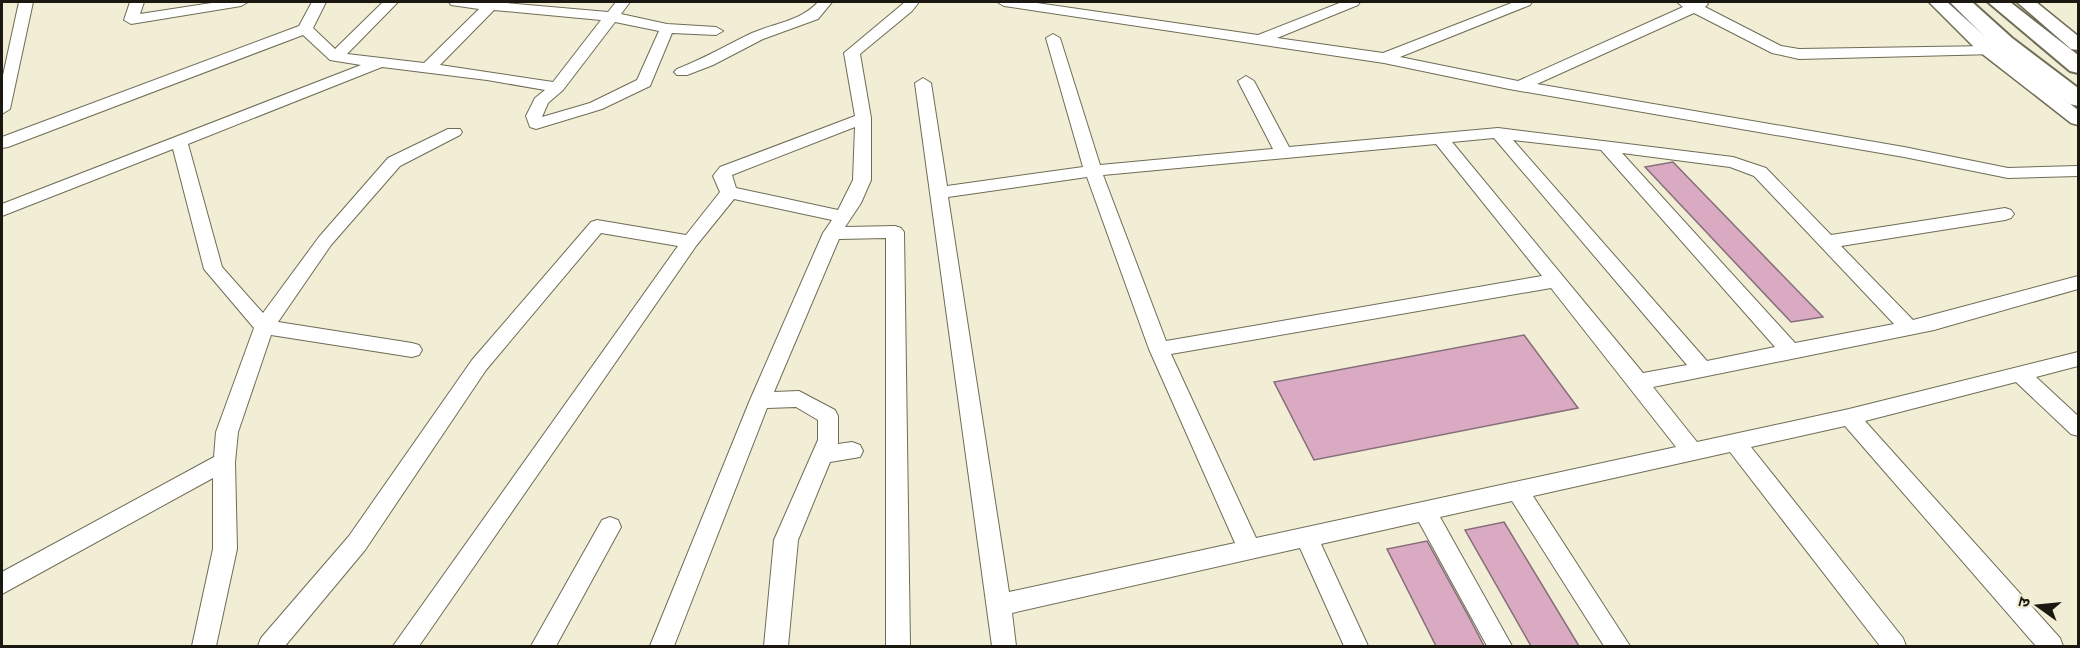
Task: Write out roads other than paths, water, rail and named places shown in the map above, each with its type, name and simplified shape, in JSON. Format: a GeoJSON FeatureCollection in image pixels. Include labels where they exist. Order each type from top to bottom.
{"type":"FeatureCollection","features":[{"type":"Feature","properties":{"kind":"highway"},"geometry":{"type":"LineString","coordinates":[[1960,2],[2004,44],[2079,99]]}},
{"type":"Feature","properties":{"kind":"highway"},"geometry":{"type":"LineString","coordinates":[[2001,4],[2079,66]]}},
{"type":"Feature","properties":{"kind":"main road"},"geometry":{"type":"LineString","coordinates":[[1937,2],[1990,51],[2079,119]]}},
{"type":"Feature","properties":{"kind":"main road"},"geometry":{"type":"LineString","coordinates":[[2026,2],[2079,46]]}},
{"type":"Feature","properties":{"kind":"street"},"geometry":{"type":"LineString","coordinates":[[2,109],[26,2]]}},
{"type":"Feature","properties":{"kind":"street"},"geometry":{"type":"LineString","coordinates":[[137,2],[131,20],[241,2]]}},
{"type":"Feature","properties":{"kind":"street"},"geometry":{"type":"LineString","coordinates":[[2,142],[305,29],[318,2]]}},
{"type":"Feature","properties":{"kind":"street"},"geometry":{"type":"LineString","coordinates":[[335,57],[391,2]]}},
{"type":"Feature","properties":{"kind":"street"},"geometry":{"type":"LineString","coordinates":[[456,2],[612,17],[668,28],[716,31]]}},
{"type":"Feature","properties":{"kind":"street"},"geometry":{"type":"LineString","coordinates":[[623,2],[557,87],[542,101],[534,116],[537,124],[596,106],[645,83],[668,28]]}},
{"type":"Feature","properties":{"kind":"street"},"geometry":{"type":"LineString","coordinates":[[682,72],[708,62],[758,36],[813,16],[825,2]]}},
{"type":"Feature","properties":{"kind":"street"},"geometry":{"type":"LineString","coordinates":[[662,646],[759,400],[837,225],[852,202],[862,180],[863,118],[852,53],[912,2]]}},
{"type":"Feature","properties":{"kind":"street"},"geometry":{"type":"LineString","coordinates":[[1004,2],[1384,58],[1520,86],[1904,152],[2008,173],[2079,171]]}},
{"type":"Feature","properties":{"kind":"street"},"geometry":{"type":"LineString","coordinates":[[1260,40],[1353,2]]}},
{"type":"Feature","properties":{"kind":"street"},"geometry":{"type":"LineString","coordinates":[[1384,58],[1525,2]]}},
{"type":"Feature","properties":{"kind":"street"},"geometry":{"type":"LineString","coordinates":[[1520,86],[1695,3],[1777,50],[1798,54],[1990,51]]}},
{"type":"Feature","properties":{"kind":"street"},"geometry":{"type":"LineString","coordinates":[[429,68],[490,5]]}},
{"type":"Feature","properties":{"kind":"street"},"geometry":{"type":"LineString","coordinates":[[305,29],[335,57],[557,87]]}},
{"type":"Feature","properties":{"kind":"street"},"geometry":{"type":"LineString","coordinates":[[2,42],[20,36]]}},
{"type":"Feature","properties":{"kind":"street"},"geometry":{"type":"LineString","coordinates":[[1053,38],[1093,171],[1159,349],[1249,549]]}},
{"type":"Feature","properties":{"kind":"street"},"geometry":{"type":"LineString","coordinates":[[2056,48],[2079,46]]}},
{"type":"Feature","properties":{"kind":"street"},"geometry":{"type":"LineString","coordinates":[[2,210],[382,62]]}},
{"type":"Feature","properties":{"kind":"street"},"geometry":{"type":"LineString","coordinates":[[1246,81],[1282,152]]}},
{"type":"Feature","properties":{"kind":"street"},"geometry":{"type":"LineString","coordinates":[[923,83],[1004,646]]}},
{"type":"Feature","properties":{"kind":"street"},"geometry":{"type":"LineString","coordinates":[[729,193],[722,176],[726,171],[863,118]]}},
{"type":"Feature","properties":{"kind":"street"},"geometry":{"type":"LineString","coordinates":[[204,646],[225,549],[224,462],[227,432],[264,327],[325,241],[394,162],[454,132]]}},
{"type":"Feature","properties":{"kind":"street"},"geometry":{"type":"LineString","coordinates":[[939,193],[1093,171],[1498,134],[1733,162],[1760,172],[1909,328]]}},
{"type":"Feature","properties":{"kind":"street"},"geometry":{"type":"LineString","coordinates":[[1498,134],[1702,369]]}},
{"type":"Feature","properties":{"kind":"street"},"geometry":{"type":"LineString","coordinates":[[1441,139],[1692,452]]}},
{"type":"Feature","properties":{"kind":"street"},"geometry":{"type":"LineString","coordinates":[[179,141],[213,269],[264,327],[412,350]]}},
{"type":"Feature","properties":{"kind":"street"},"geometry":{"type":"LineString","coordinates":[[1606,146],[1791,352]]}},
{"type":"Feature","properties":{"kind":"street"},"geometry":{"type":"LineString","coordinates":[[729,193],[745,194],[837,225],[895,232],[898,646]]}},
{"type":"Feature","properties":{"kind":"street"},"geometry":{"type":"LineString","coordinates":[[405,646],[690,242],[729,193]]}},
{"type":"Feature","properties":{"kind":"street"},"geometry":{"type":"LineString","coordinates":[[1828,242],[2005,214]]}},
{"type":"Feature","properties":{"kind":"street"},"geometry":{"type":"LineString","coordinates":[[270,646],[357,543],[479,365],[597,226],[690,242]]}},
{"type":"Feature","properties":{"kind":"street"},"geometry":{"type":"LineString","coordinates":[[1159,349],[1554,281]]}},
{"type":"Feature","properties":{"kind":"street"},"geometry":{"type":"LineString","coordinates":[[1638,382],[1909,328],[2079,283]]}},
{"type":"Feature","properties":{"kind":"street"},"geometry":{"type":"LineString","coordinates":[[999,605],[1849,417],[2079,359]]}},
{"type":"Feature","properties":{"kind":"street"},"geometry":{"type":"LineString","coordinates":[[2019,373],[2079,428]]}},
{"type":"Feature","properties":{"kind":"street"},"geometry":{"type":"LineString","coordinates":[[759,400],[799,399],[828,416],[829,440],[786,540],[776,646]]}},
{"type":"Feature","properties":{"kind":"street"},"geometry":{"type":"LineString","coordinates":[[1849,417],[2051,646]]}},
{"type":"Feature","properties":{"kind":"street"},"geometry":{"type":"LineString","coordinates":[[1735,442],[1894,646]]}},
{"type":"Feature","properties":{"kind":"street"},"geometry":{"type":"LineString","coordinates":[[823,454],[852,451]]}},
{"type":"Feature","properties":{"kind":"street"},"geometry":{"type":"LineString","coordinates":[[2,584],[224,462]]}},
{"type":"Feature","properties":{"kind":"street"},"geometry":{"type":"LineString","coordinates":[[1517,490],[1618,646]]}},
{"type":"Feature","properties":{"kind":"street"},"geometry":{"type":"LineString","coordinates":[[1425,511],[1500,646]]}},
{"type":"Feature","properties":{"kind":"street"},"geometry":{"type":"LineString","coordinates":[[543,646],[610,527]]}},
{"type":"Feature","properties":{"kind":"street"},"geometry":{"type":"LineString","coordinates":[[1306,537],[1356,646]]}}]}
